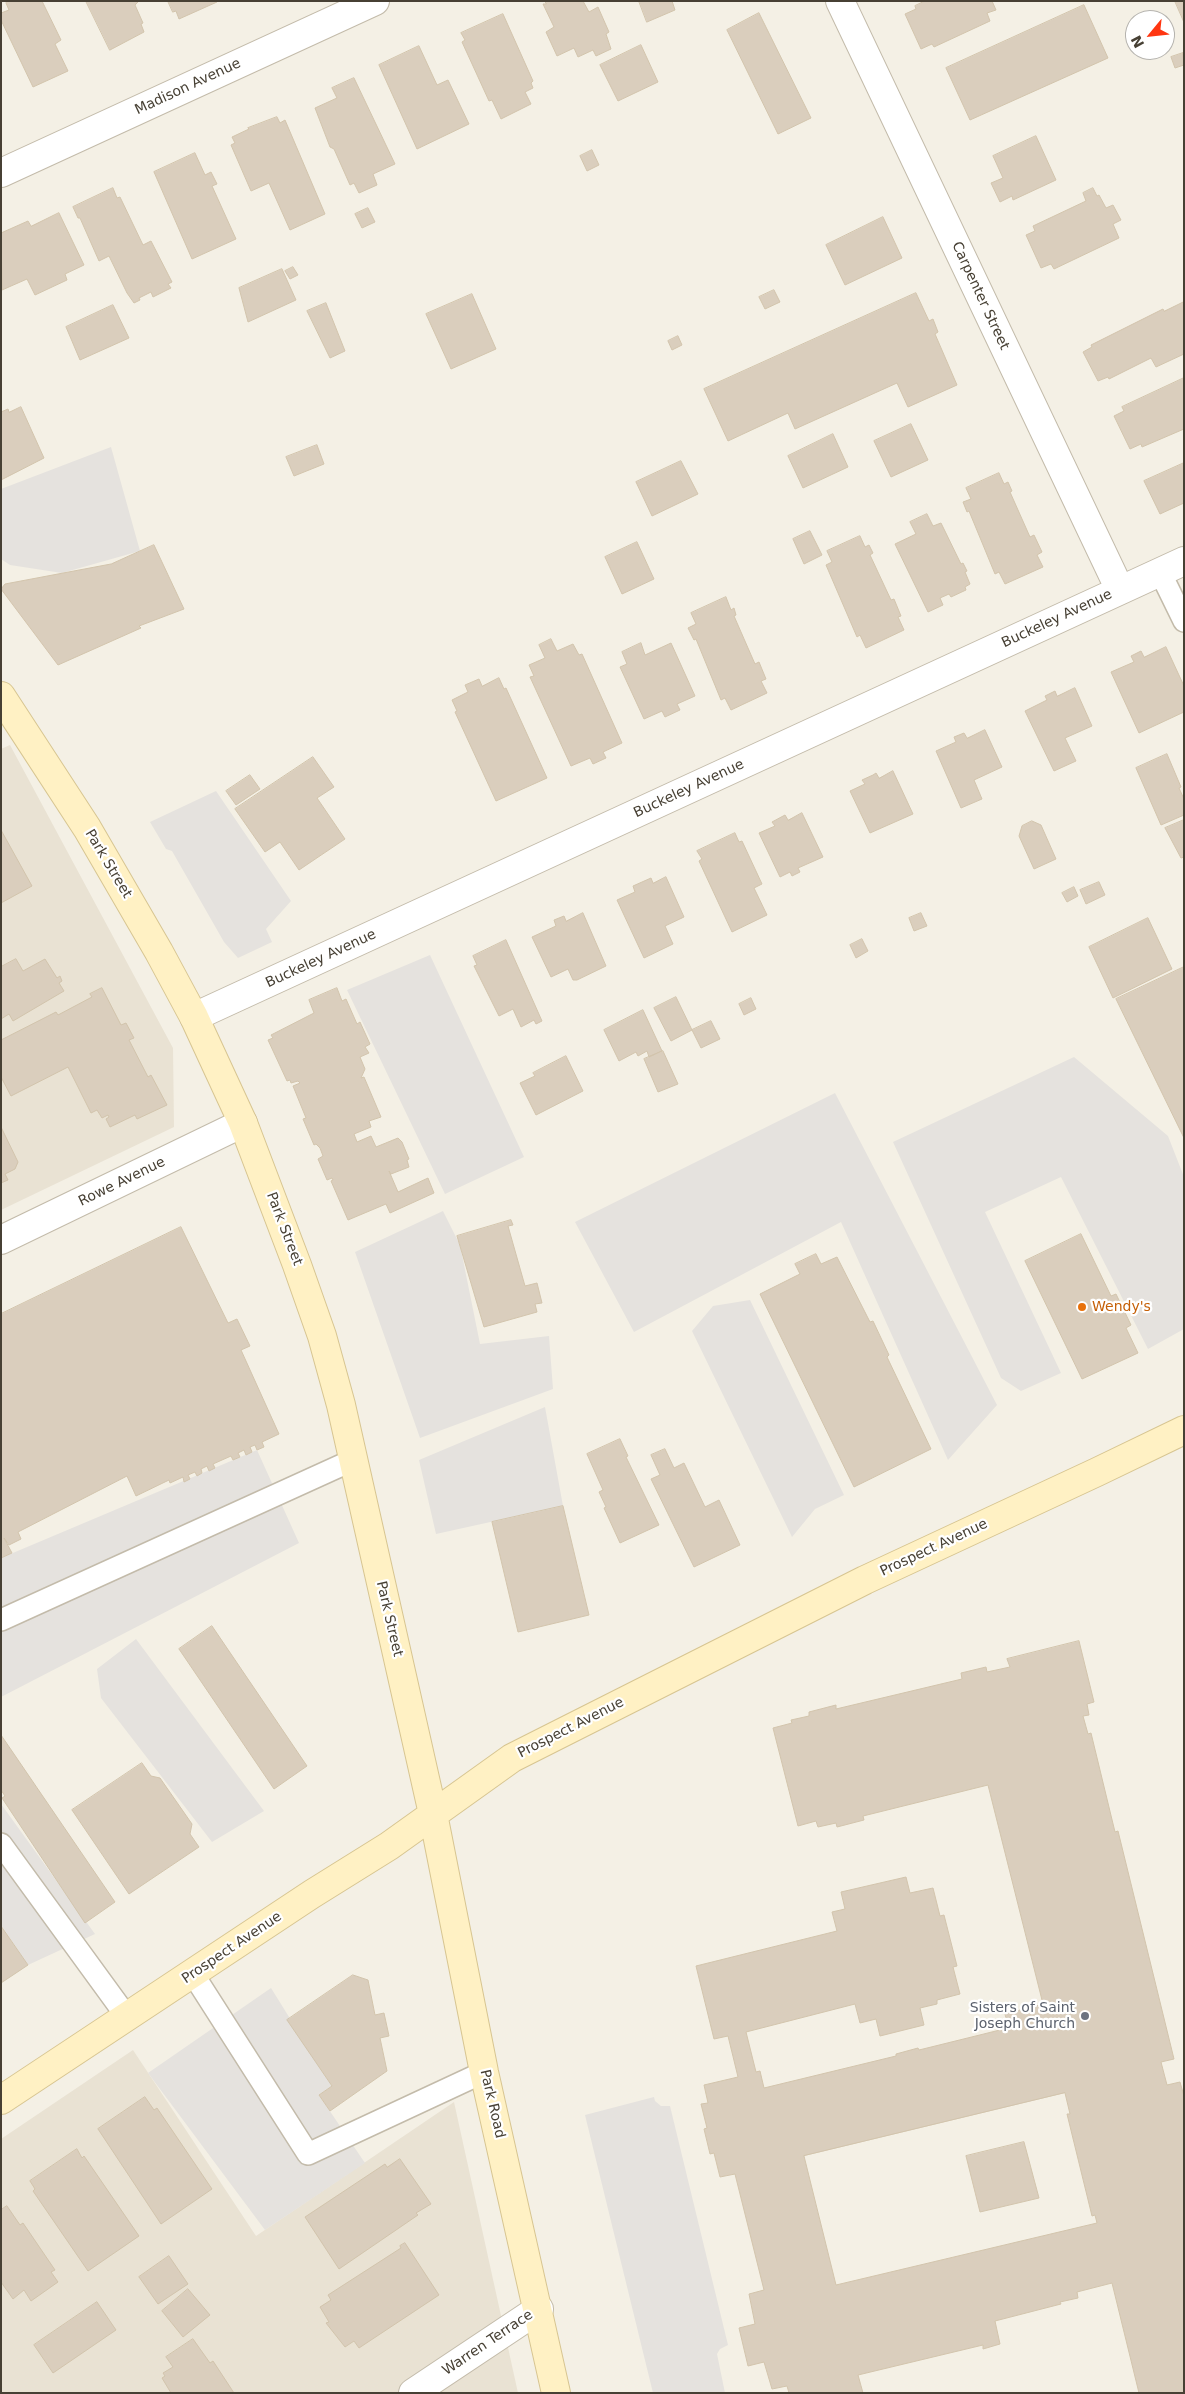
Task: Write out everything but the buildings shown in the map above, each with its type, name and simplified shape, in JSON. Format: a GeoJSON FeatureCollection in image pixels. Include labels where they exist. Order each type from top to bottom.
{"type":"FeatureCollection","features":[{"type":"Feature","properties":{"kind":"main road","name":"Park Street"},"geometry":{"type":"LineString","coordinates":[[4,704],[92,837],[159,952],[194,1017],[243,1124],[294,1256],[322,1336],[341,1405],[433,1814]]}},
{"type":"Feature","properties":{"kind":"main road","name":"Prospect Avenue"},"geometry":{"type":"LineString","coordinates":[[1,2100],[312,1894],[389,1846],[512,1758],[865,1580],[1184,1430]]}},
{"type":"Feature","properties":{"kind":"main road","name":"Park Road"},"geometry":{"type":"LineString","coordinates":[[433,1814],[484,2072],[539,2309],[556,2393]]}},
{"type":"Feature","properties":{"kind":"street","name":"Madison Avenue"},"geometry":{"type":"LineString","coordinates":[[1,173],[375,1]]}},
{"type":"Feature","properties":{"kind":"street","name":"Carpenter Street"},"geometry":{"type":"LineString","coordinates":[[840,1],[1120,590]]}},
{"type":"Feature","properties":{"kind":"street","name":"Buckeley Avenue"},"geometry":{"type":"LineString","coordinates":[[194,1017],[1172,566]]}},
{"type":"Feature","properties":{"kind":"street","name":"Rowe Avenue"},"geometry":{"type":"LineString","coordinates":[[1,1240],[243,1124]]}},
{"type":"Feature","properties":{"kind":"street","name":"Warren Terrace"},"geometry":{"type":"LineString","coordinates":[[412,2393],[539,2309]]}},
{"type":"Feature","properties":{"kind":"lane"},"geometry":{"type":"LineString","coordinates":[[1172,566],[1184,620]]}},
{"type":"Feature","properties":{"kind":"lane"},"geometry":{"type":"LineString","coordinates":[[1,1620],[353,1460]]}},
{"type":"Feature","properties":{"kind":"lane"},"geometry":{"type":"LineString","coordinates":[[1,1844],[127,2017]]}},
{"type":"Feature","properties":{"kind":"lane"},"geometry":{"type":"LineString","coordinates":[[193,1974],[308,2154],[484,2072]]}},
{"type":"Feature","properties":{"kind":"shaded area"},"geometry":{"type":"Polygon","coordinates":[[[111,447],[140,551],[62,573],[10,565],[1,559],[1,489],[111,447]]]}},
{"type":"Feature","properties":{"kind":"shaded area"},"geometry":{"type":"Polygon","coordinates":[[[10,745],[173,1048],[174,1127],[1,1210],[1,749],[10,745]]]}},
{"type":"Feature","properties":{"kind":"shaded area"},"geometry":{"type":"Polygon","coordinates":[[[216,791],[291,901],[266,929],[272,942],[238,958],[224,942],[172,851],[166,849],[150,822],[216,791]]]}},
{"type":"Feature","properties":{"kind":"shaded area"},"geometry":{"type":"Polygon","coordinates":[[[430,955],[524,1157],[445,1194],[347,990],[430,955]]]}},
{"type":"Feature","properties":{"kind":"shaded area"},"geometry":{"type":"Polygon","coordinates":[[[1074,1057],[1168,1136],[1184,1177],[1184,1329],[1148,1349],[1061,1177],[985,1212],[1061,1373],[1021,1391],[1001,1378],[893,1142],[1074,1057]]]}},
{"type":"Feature","properties":{"kind":"shaded area"},"geometry":{"type":"Polygon","coordinates":[[[835,1093],[997,1405],[948,1460],[841,1222],[634,1332],[575,1222],[835,1093]]]}},
{"type":"Feature","properties":{"kind":"shaded area"},"geometry":{"type":"Polygon","coordinates":[[[443,1211],[460,1245],[480,1344],[549,1336],[553,1389],[420,1438],[355,1252],[443,1211]]]}},
{"type":"Feature","properties":{"kind":"shaded area"},"geometry":{"type":"Polygon","coordinates":[[[750,1300],[844,1495],[815,1509],[792,1537],[692,1331],[713,1306],[750,1300]]]}},
{"type":"Feature","properties":{"kind":"shaded area"},"geometry":{"type":"Polygon","coordinates":[[[545,1407],[563,1506],[436,1534],[419,1460],[545,1407]]]}},
{"type":"Feature","properties":{"kind":"shaded area"},"geometry":{"type":"Polygon","coordinates":[[[257,1450],[299,1543],[1,1697],[1,1558],[257,1450]]]}},
{"type":"Feature","properties":{"kind":"shaded area"},"geometry":{"type":"Polygon","coordinates":[[[136,1639],[264,1811],[212,1842],[101,1698],[97,1669],[136,1639]]]}},
{"type":"Feature","properties":{"kind":"shaded area"},"geometry":{"type":"Polygon","coordinates":[[[1,1804],[95,1934],[28,1965],[1,1925],[1,1804]]]}},
{"type":"Feature","properties":{"kind":"shaded area"},"geometry":{"type":"Polygon","coordinates":[[[271,1988],[332,2086],[319,2095],[365,2163],[265,2230],[148,2073],[271,1988]]]}},
{"type":"Feature","properties":{"kind":"shaded area"},"geometry":{"type":"Polygon","coordinates":[[[133,2050],[256,2236],[454,2102],[518,2393],[1,2393],[1,2139],[133,2050]]]}},
{"type":"Feature","properties":{"kind":"shaded area"},"geometry":{"type":"Polygon","coordinates":[[[654,2097],[655,2101],[661,2106],[670,2106],[728,2345],[720,2349],[717,2354],[725,2393],[653,2393],[585,2115],[654,2097]]]}},
{"type":"Feature","properties":{"kind":"place","name":"Wendy's"},"geometry":{"type":"Point","coordinates":[1082,1307]}},
{"type":"Feature","properties":{"kind":"place","name":"Sisters of Saint Joseph Church"},"geometry":{"type":"Point","coordinates":[1085,2016]}}]}
